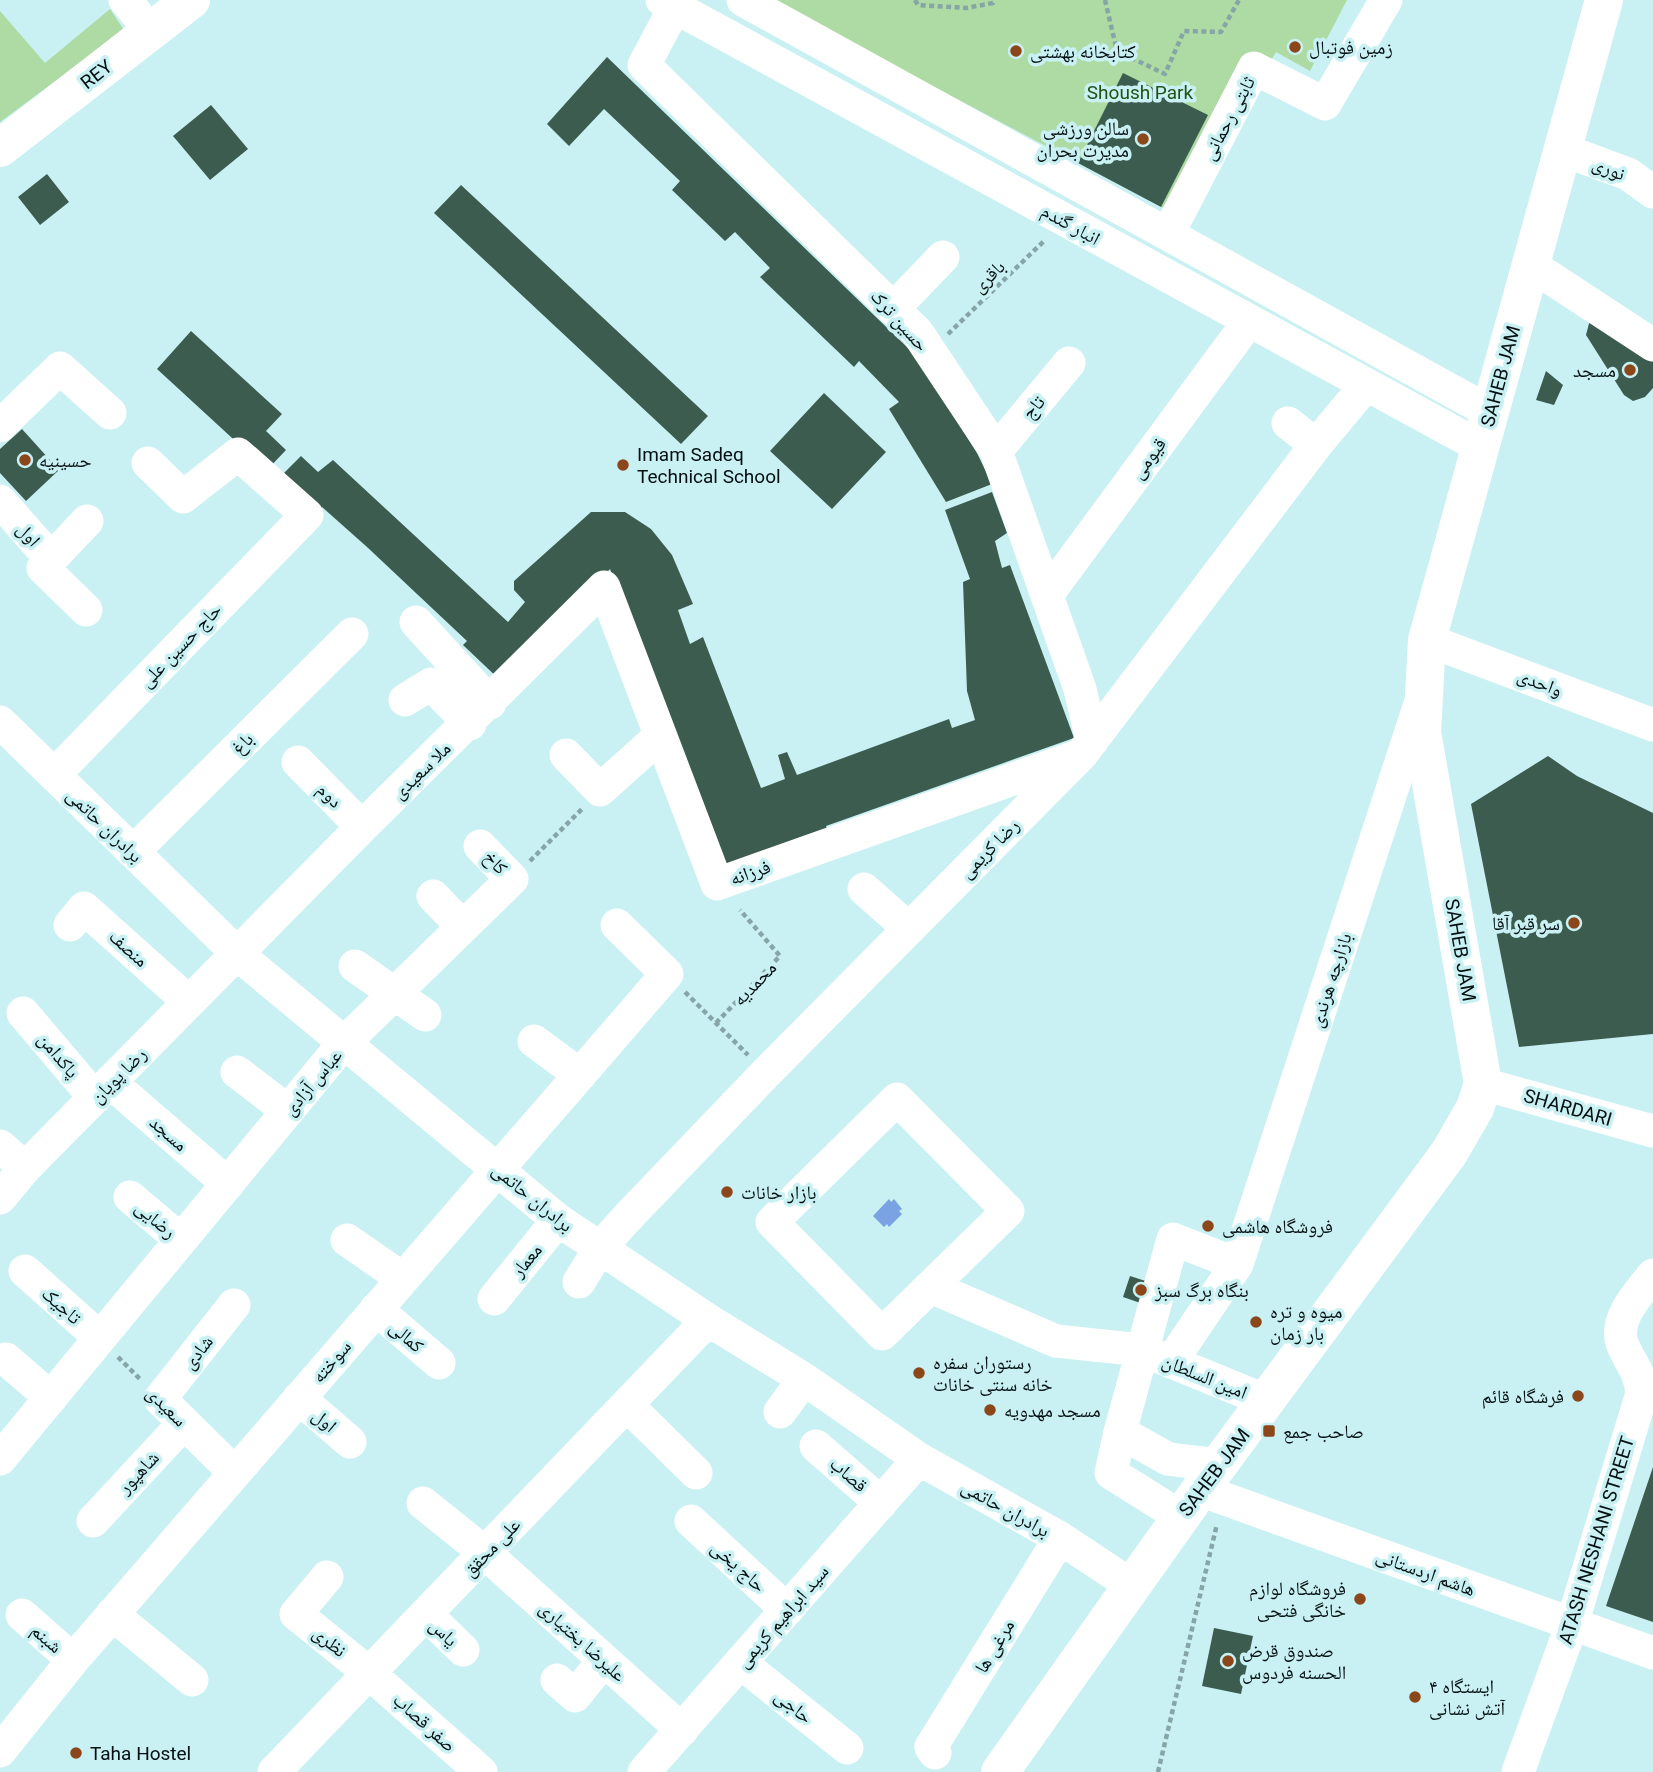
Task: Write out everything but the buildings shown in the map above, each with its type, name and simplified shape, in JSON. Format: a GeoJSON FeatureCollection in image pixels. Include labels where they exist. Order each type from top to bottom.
{"type":"FeatureCollection","features":[{"type":"Feature","properties":{"kind":"main road","name":"REY"},"geometry":{"type":"LineString","coordinates":[[0,148],[191,0]]}},
{"type":"Feature","properties":{"kind":"main road","name":"SAHEB JAM"},"geometry":{"type":"LineString","coordinates":[[1000,1772],[1131,1585],[1206,1493],[1267,1401],[1449,1153],[1475,1108],[1483,1084],[1427,765],[1422,695],[1427,640],[1604,0]]}},
{"type":"Feature","properties":{"kind":"street"},"geometry":{"type":"LineString","coordinates":[[125,0],[151,31]]}},
{"type":"Feature","properties":{"kind":"street","name":"ثابتی رحمانی"},"geometry":{"type":"LineString","coordinates":[[1168,234],[1254,68],[1325,104],[1387,0]]}},
{"type":"Feature","properties":{"kind":"street","name":"انبار گندم"},"geometry":{"type":"LineString","coordinates":[[668,4],[1366,385],[1485,430]]}},
{"type":"Feature","properties":{"kind":"street","name":"حسین ترک"},"geometry":{"type":"LineString","coordinates":[[668,4],[644,65],[916,332],[996,451],[1080,689],[1087,748]]}},
{"type":"Feature","properties":{"kind":"street"},"geometry":{"type":"LineString","coordinates":[[742,44],[752,5]]}},
{"type":"Feature","properties":{"kind":"street","name":"انبار گندم"},"geometry":{"type":"LineString","coordinates":[[752,5],[1168,234],[1485,430]]}},
{"type":"Feature","properties":{"kind":"street","name":"نوری"},"geometry":{"type":"LineString","coordinates":[[1563,150],[1628,174],[1653,192]]}},
{"type":"Feature","properties":{"kind":"street"},"geometry":{"type":"LineString","coordinates":[[893,309],[943,257]]}},
{"type":"Feature","properties":{"kind":"street"},"geometry":{"type":"LineString","coordinates":[[1531,265],[1653,345]]}},
{"type":"Feature","properties":{"kind":"street","name":"قیومی"},"geometry":{"type":"LineString","coordinates":[[1047,595],[1249,321]]}},
{"type":"Feature","properties":{"kind":"street","name":"تاج"},"geometry":{"type":"LineString","coordinates":[[996,451],[1069,363]]}},
{"type":"Feature","properties":{"kind":"street"},"geometry":{"type":"LineString","coordinates":[[0,426],[60,368],[110,413]]}},
{"type":"Feature","properties":{"kind":"street","name":"رضا کریمی"},"geometry":{"type":"LineString","coordinates":[[579,1282],[600,1248],[766,1073],[1087,748],[1316,445],[1366,385]]}},
{"type":"Feature","properties":{"kind":"street"},"geometry":{"type":"LineString","coordinates":[[1288,423],[1316,445]]}},
{"type":"Feature","properties":{"kind":"street","name":"حاج حسین علی"},"geometry":{"type":"LineString","coordinates":[[54,775],[307,515],[238,454],[183,498],[148,463]]}},
{"type":"Feature","properties":{"kind":"street","name":"اول"},"geometry":{"type":"LineString","coordinates":[[0,502],[51,559],[87,521]]}},
{"type":"Feature","properties":{"kind":"street"},"geometry":{"type":"LineString","coordinates":[[51,559],[43,568],[86,610]]}},
{"type":"Feature","properties":{"kind":"street","name":"فرزانه"},"geometry":{"type":"LineString","coordinates":[[604,587],[717,884],[1087,748]]}},
{"type":"Feature","properties":{"kind":"street","name":"ملا سعیدی"},"geometry":{"type":"LineString","coordinates":[[237,954],[604,587]]}},
{"type":"Feature","properties":{"kind":"street"},"geometry":{"type":"LineString","coordinates":[[416,622],[480,713]]}},
{"type":"Feature","properties":{"kind":"street","name":"باغ"},"geometry":{"type":"LineString","coordinates":[[133,852],[352,634]]}},
{"type":"Feature","properties":{"kind":"street","name":"واحدی"},"geometry":{"type":"LineString","coordinates":[[1427,640],[1653,725]]}},
{"type":"Feature","properties":{"kind":"street"},"geometry":{"type":"LineString","coordinates":[[405,700],[431,684],[480,713]]}},
{"type":"Feature","properties":{"kind":"street","name":"بازارچه هرندی"},"geometry":{"type":"LineString","coordinates":[[1156,1356],[1237,1264],[1422,695]]}},
{"type":"Feature","properties":{"kind":"street","name":"برادران حاتمی"},"geometry":{"type":"LineString","coordinates":[[0,724],[237,954],[558,1220],[708,1320],[804,1379],[919,1459],[1060,1538],[1131,1585]]}},
{"type":"Feature","properties":{"kind":"street"},"geometry":{"type":"LineString","coordinates":[[566,755],[600,790],[659,737]]}},
{"type":"Feature","properties":{"kind":"street","name":"دوم"},"geometry":{"type":"LineString","coordinates":[[299,762],[362,827]]}},
{"type":"Feature","properties":{"kind":"street","name":"کاخ"},"geometry":{"type":"LineString","coordinates":[[480,846],[512,879]]}},
{"type":"Feature","properties":{"kind":"street","name":"عباس آزادی"},"geometry":{"type":"LineString","coordinates":[[0,1460],[344,1044],[512,879]]}},
{"type":"Feature","properties":{"kind":"street"},"geometry":{"type":"LineString","coordinates":[[864,889],[909,929]]}},
{"type":"Feature","properties":{"kind":"street"},"geometry":{"type":"LineString","coordinates":[[433,896],[463,927]]}},
{"type":"Feature","properties":{"kind":"street","name":"منصف"},"geometry":{"type":"LineString","coordinates":[[70,925],[84,908],[189,1002]]}},
{"type":"Feature","properties":{"kind":"street"},"geometry":{"type":"LineString","coordinates":[[617,925],[667,974]]}},
{"type":"Feature","properties":{"kind":"street","name":"رضا پویان"},"geometry":{"type":"LineString","coordinates":[[0,1198],[25,1168],[237,954]]}},
{"type":"Feature","properties":{"kind":"street"},"geometry":{"type":"LineString","coordinates":[[355,966],[425,1015]]}},
{"type":"Feature","properties":{"kind":"street","name":"سوخته"},"geometry":{"type":"LineString","coordinates":[[0,1751],[112,1614],[667,974]]}},
{"type":"Feature","properties":{"kind":"street","name":"پاکدامن"},"geometry":{"type":"LineString","coordinates":[[23,1013],[103,1090]]}},
{"type":"Feature","properties":{"kind":"street"},"geometry":{"type":"LineString","coordinates":[[534,1041],[580,1075]]}},
{"type":"Feature","properties":{"kind":"street"},"geometry":{"type":"LineString","coordinates":[[237,1072],[288,1111]]}},
{"type":"Feature","properties":{"kind":"street","name":"SHARDARI"},"geometry":{"type":"LineString","coordinates":[[1483,1084],[1653,1131]]}},
{"type":"Feature","properties":{"kind":"street","name":"مسجد"},"geometry":{"type":"LineString","coordinates":[[103,1090],[228,1184]]}},
{"type":"Feature","properties":{"kind":"street"},"geometry":{"type":"LineString","coordinates":[[897,1099],[1008,1211],[931,1287],[883,1334],[772,1222],[897,1099]]}},
{"type":"Feature","properties":{"kind":"street"},"geometry":{"type":"LineString","coordinates":[[0,1146],[25,1168]]}},
{"type":"Feature","properties":{"kind":"street","name":"رضایی"},"geometry":{"type":"LineString","coordinates":[[130,1197],[181,1240]]}},
{"type":"Feature","properties":{"kind":"street","name":"معمار"},"geometry":{"type":"LineString","coordinates":[[494,1299],[558,1220]]}},
{"type":"Feature","properties":{"kind":"street"},"geometry":{"type":"LineString","coordinates":[[1206,1493],[1111,1473],[1120,1432],[1156,1356],[1173,1239],[1237,1264]]}},
{"type":"Feature","properties":{"kind":"street"},"geometry":{"type":"LineString","coordinates":[[346,1240],[402,1278]]}},
{"type":"Feature","properties":{"kind":"street","name":"تاجیک"},"geometry":{"type":"LineString","coordinates":[[25,1271],[100,1338]]}},
{"type":"Feature","properties":{"kind":"street","name":"ATASH NESHANI STREET"},"geometry":{"type":"LineString","coordinates":[[1518,1772],[1572,1624],[1642,1393],[1640,1373],[1622,1341],[1621,1328],[1627,1311],[1653,1275]]}},
{"type":"Feature","properties":{"kind":"street","name":"امین السلطان"},"geometry":{"type":"LineString","coordinates":[[931,1287],[1056,1341],[1156,1356],[1267,1401]]}},
{"type":"Feature","properties":{"kind":"street","name":"شادی"},"geometry":{"type":"LineString","coordinates":[[160,1399],[234,1305]]}},
{"type":"Feature","properties":{"kind":"street","name":"کمالی"},"geometry":{"type":"LineString","coordinates":[[376,1309],[439,1363]]}},
{"type":"Feature","properties":{"kind":"street","name":"علی محقق"},"geometry":{"type":"LineString","coordinates":[[274,1772],[708,1320]]}},
{"type":"Feature","properties":{"kind":"street"},"geometry":{"type":"LineString","coordinates":[[6,1359],[51,1398]]}},
{"type":"Feature","properties":{"kind":"street"},"geometry":{"type":"LineString","coordinates":[[780,1412],[804,1379]]}},
{"type":"Feature","properties":{"kind":"street","name":"اول"},"geometry":{"type":"LineString","coordinates":[[299,1398],[350,1442]]}},
{"type":"Feature","properties":{"kind":"street","name":"سعیدی"},"geometry":{"type":"LineString","coordinates":[[160,1399],[235,1473]]}},
{"type":"Feature","properties":{"kind":"street"},"geometry":{"type":"LineString","coordinates":[[628,1406],[696,1473]]}},
{"type":"Feature","properties":{"kind":"street","name":"شاهپور"},"geometry":{"type":"LineString","coordinates":[[93,1521],[184,1423]]}},
{"type":"Feature","properties":{"kind":"street"},"geometry":{"type":"LineString","coordinates":[[1120,1432],[1168,1459],[1206,1493]]}},
{"type":"Feature","properties":{"kind":"street","name":"قصاب"},"geometry":{"type":"LineString","coordinates":[[816,1446],[881,1503]]}},
{"type":"Feature","properties":{"kind":"street","name":"سید ابراهیم کریمی"},"geometry":{"type":"LineString","coordinates":[[644,1772],[919,1459]]}},
{"type":"Feature","properties":{"kind":"street","name":"هاشم اردستانی"},"geometry":{"type":"LineString","coordinates":[[1206,1493],[1653,1653]]}},
{"type":"Feature","properties":{"kind":"street","name":"علیرضا بختیاری"},"geometry":{"type":"LineString","coordinates":[[423,1503],[485,1553],[682,1730]]}},
{"type":"Feature","properties":{"kind":"street","name":"حاج یخی"},"geometry":{"type":"LineString","coordinates":[[691,1521],[787,1610]]}},
{"type":"Feature","properties":{"kind":"street","name":"مرغی ها"},"geometry":{"type":"LineString","coordinates":[[935,1753],[931,1747],[1060,1538]]}},
{"type":"Feature","properties":{"kind":"street","name":"نظری"},"geometry":{"type":"LineString","coordinates":[[327,1577],[296,1614],[369,1673]]}},
{"type":"Feature","properties":{"kind":"street"},"geometry":{"type":"LineString","coordinates":[[112,1614],[192,1680]]}},
{"type":"Feature","properties":{"kind":"street","name":"یاس"},"geometry":{"type":"LineString","coordinates":[[426,1614],[463,1650]]}},
{"type":"Feature","properties":{"kind":"street","name":"شبنم"},"geometry":{"type":"LineString","coordinates":[[22,1615],[73,1660]]}},
{"type":"Feature","properties":{"kind":"street"},"geometry":{"type":"LineString","coordinates":[[557,1681],[575,1696],[604,1660]]}},
{"type":"Feature","properties":{"kind":"street","name":"حاجی"},"geometry":{"type":"LineString","coordinates":[[740,1663],[847,1748]]}},
{"type":"Feature","properties":{"kind":"street","name":"صفر قصاب"},"geometry":{"type":"LineString","coordinates":[[369,1673],[481,1772]]}},
{"type":"Feature","properties":{"kind":"path"},"geometry":{"type":"LineString","coordinates":[[915,0],[918,5],[966,8],[993,3],[994,0]]}},
{"type":"Feature","properties":{"kind":"path"},"geometry":{"type":"LineString","coordinates":[[1105,0],[1117,51],[1165,74],[1184,31],[1221,32],[1239,0]]}},
{"type":"Feature","properties":{"kind":"path","name":"باقری"},"geometry":{"type":"LineString","coordinates":[[930,351],[1065,220]]}},
{"type":"Feature","properties":{"kind":"path"},"geometry":{"type":"LineString","coordinates":[[512,879],[600,790]]}},
{"type":"Feature","properties":{"kind":"path","name":"محمدیه"},"geometry":{"type":"LineString","coordinates":[[716,1023],[780,956],[740,910]]}},
{"type":"Feature","properties":{"kind":"path","name":"محمدیه"},"geometry":{"type":"LineString","coordinates":[[667,974],[766,1073]]}},
{"type":"Feature","properties":{"kind":"path","name":"سعیدی"},"geometry":{"type":"LineString","coordinates":[[100,1338],[160,1399]]}},
{"type":"Feature","properties":{"kind":"path"},"geometry":{"type":"LineString","coordinates":[[1158,1772],[1206,1493]]}},
{"type":"Feature","properties":{"kind":"green space","name":"Shoush Park"},"geometry":{"type":"Polygon","coordinates":[[[769,0],[1347,0],[1310,71],[1276,52],[1177,215],[769,0]]]}},
{"type":"Feature","properties":{"kind":"green space"},"geometry":{"type":"Polygon","coordinates":[[[110,9],[124,30],[0,122],[0,11],[45,63],[110,9]]]}},
{"type":"Feature","properties":{"kind":"water"},"geometry":{"type":"Polygon","coordinates":[[[889,1199],[891,1202],[894,1199],[902,1209],[899,1211],[902,1214],[889,1227],[887,1224],[884,1227],[873,1216],[889,1199]]]}},
{"type":"Feature","properties":{"kind":"place","name":"زمین فوتبال"},"geometry":{"type":"Point","coordinates":[1295,47]}},
{"type":"Feature","properties":{"kind":"place","name":"کتابخانه بهشتی"},"geometry":{"type":"Point","coordinates":[1016,51]}},
{"type":"Feature","properties":{"kind":"place","name":"سالن ورزشی مدیرت بحران"},"geometry":{"type":"Point","coordinates":[1143,139]}},
{"type":"Feature","properties":{"kind":"place","name":"مسجد"},"geometry":{"type":"Point","coordinates":[1630,370]}},
{"type":"Feature","properties":{"kind":"place","name":"حسینیه"},"geometry":{"type":"Point","coordinates":[25,460]}},
{"type":"Feature","properties":{"kind":"place","name":"Imam Sadeq Technical School"},"geometry":{"type":"Point","coordinates":[623,465]}},
{"type":"Feature","properties":{"kind":"place","name":"سر قبر آقا"},"geometry":{"type":"Point","coordinates":[1574,923]}},
{"type":"Feature","properties":{"kind":"place","name":"بازار خانات"},"geometry":{"type":"Point","coordinates":[727,1192]}},
{"type":"Feature","properties":{"kind":"place","name":"فروشگاه هاشمی"},"geometry":{"type":"Point","coordinates":[1208,1226]}},
{"type":"Feature","properties":{"kind":"place","name":"بنگاه برگ سبز"},"geometry":{"type":"Point","coordinates":[1141,1290]}},
{"type":"Feature","properties":{"kind":"place","name":"میوه و تره بار زمان"},"geometry":{"type":"Point","coordinates":[1256,1322]}},
{"type":"Feature","properties":{"kind":"place","name":"رستوران سفره خانه سنتی خانات"},"geometry":{"type":"Point","coordinates":[919,1373]}},
{"type":"Feature","properties":{"kind":"place","name":"فرشگاه قائم"},"geometry":{"type":"Point","coordinates":[1578,1396]}},
{"type":"Feature","properties":{"kind":"place","name":"مسجد مهدویه"},"geometry":{"type":"Point","coordinates":[990,1410]}},
{"type":"Feature","properties":{"kind":"place","name":"صاحب جمع"},"geometry":{"type":"Point","coordinates":[1269,1431]}},
{"type":"Feature","properties":{"kind":"place","name":"فروشگاه لوازم خانگی فتحی"},"geometry":{"type":"Point","coordinates":[1360,1599]}},
{"type":"Feature","properties":{"kind":"place","name":"صندوق قرض الحسنه فردوس"},"geometry":{"type":"Point","coordinates":[1228,1661]}},
{"type":"Feature","properties":{"kind":"place","name":"ایستگاه ۴ آتش نشانی"},"geometry":{"type":"Point","coordinates":[1415,1697]}},
{"type":"Feature","properties":{"kind":"place","name":"Taha Hostel"},"geometry":{"type":"Point","coordinates":[76,1753]}}]}
